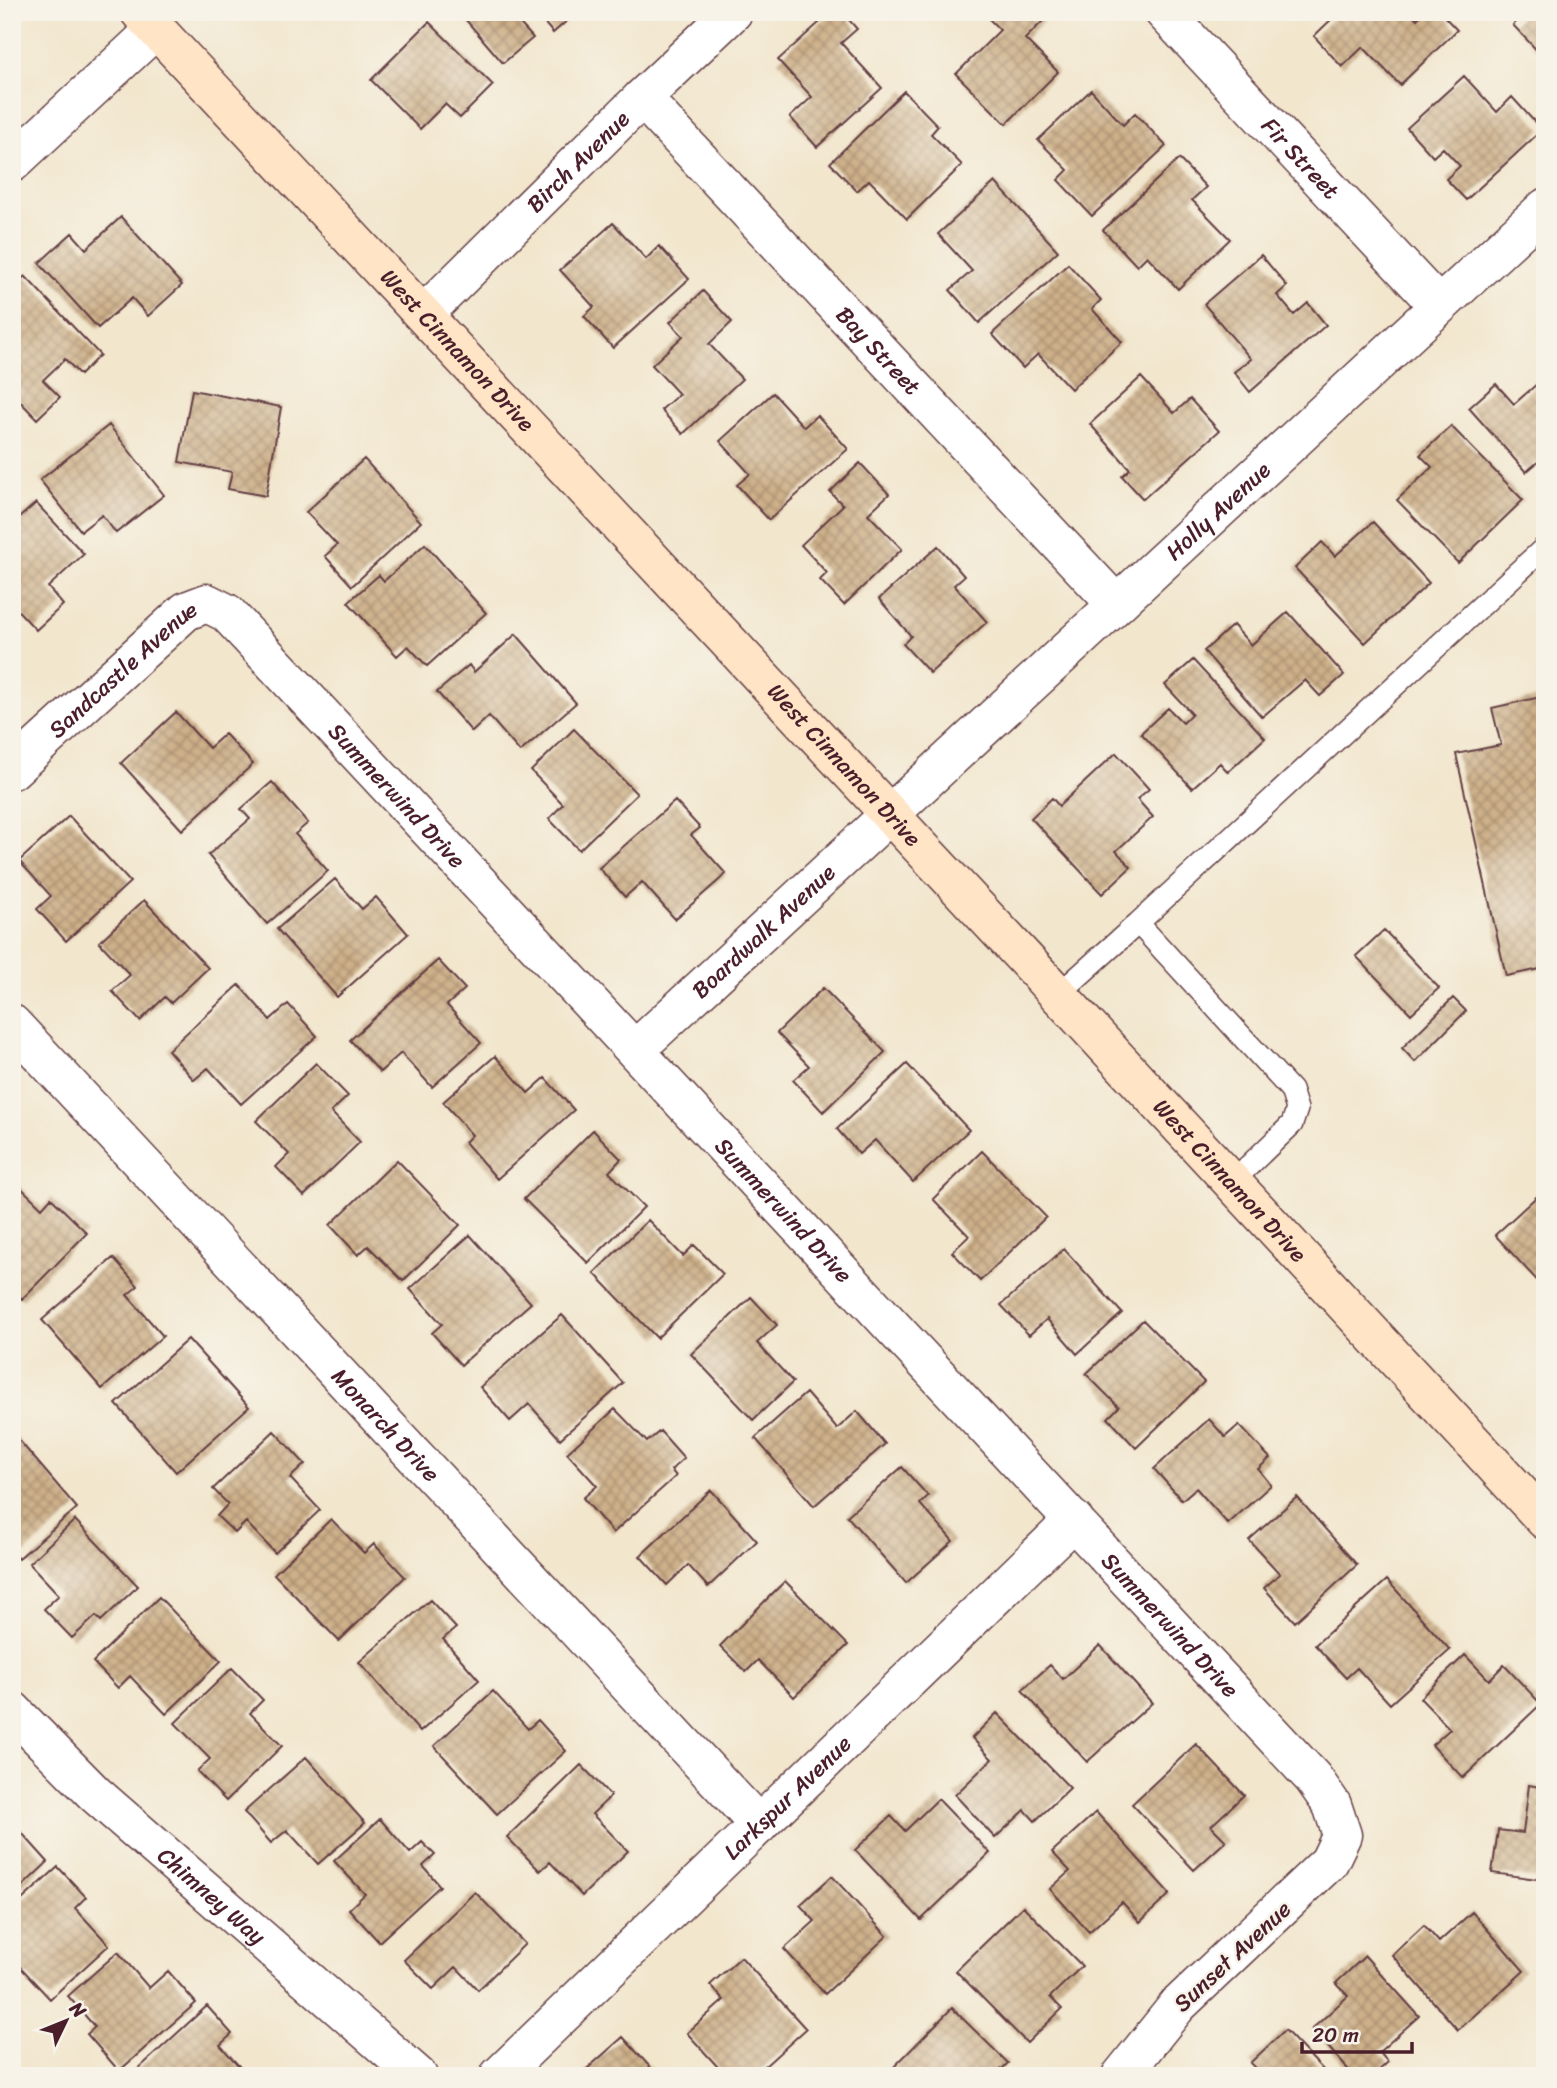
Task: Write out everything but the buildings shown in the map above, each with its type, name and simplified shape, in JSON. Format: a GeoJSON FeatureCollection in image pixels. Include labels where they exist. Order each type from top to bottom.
{"type":"FeatureCollection","features":[{"type":"Feature","properties":{"kind":"main road","name":"West Cinnamon Drive"},"geometry":{"type":"LineString","coordinates":[[148,21],[426,313],[1060,993],[1545,1520]]}},
{"type":"Feature","properties":{"kind":"street","name":"Birch Avenue"},"geometry":{"type":"LineString","coordinates":[[426,313],[642,98],[733,12]]}},
{"type":"Feature","properties":{"kind":"street","name":"Fir Street"},"geometry":{"type":"LineString","coordinates":[[1164,12],[1437,304]]}},
{"type":"Feature","properties":{"kind":"street"},"geometry":{"type":"LineString","coordinates":[[12,163],[148,21]]}},
{"type":"Feature","properties":{"kind":"street","name":"Bay Street"},"geometry":{"type":"LineString","coordinates":[[642,98],[1116,604]]}},
{"type":"Feature","properties":{"kind":"street","name":"Holly Avenue"},"geometry":{"type":"LineString","coordinates":[[890,812],[1437,304],[1545,208]]}},
{"type":"Feature","properties":{"kind":"street","name":"Sandcastle Avenue"},"geometry":{"type":"LineString","coordinates":[[12,769],[186,611],[207,603]]}},
{"type":"Feature","properties":{"kind":"street","name":"Summerwind Drive"},"geometry":{"type":"LineString","coordinates":[[207,603],[227,613],[244,628],[1313,1778],[1332,1805],[1342,1835]]}},
{"type":"Feature","properties":{"kind":"street","name":"Boardwalk Avenue"},"geometry":{"type":"LineString","coordinates":[[635,1050],[890,812]]}},
{"type":"Feature","properties":{"kind":"street","name":"Monarch Drive"},"geometry":{"type":"LineString","coordinates":[[12,1024],[759,1825]]}},
{"type":"Feature","properties":{"kind":"street","name":"Larkspur Avenue"},"geometry":{"type":"LineString","coordinates":[[499,2076],[1074,1520]]}},
{"type":"Feature","properties":{"kind":"street","name":"Chimney Way"},"geometry":{"type":"LineString","coordinates":[[12,1710],[95,1794],[418,2076]]}},
{"type":"Feature","properties":{"kind":"street","name":"Sunset Avenue"},"geometry":{"type":"LineString","coordinates":[[1121,2076],[1178,2005],[1329,1862],[1342,1835]]}},
{"type":"Feature","properties":{"kind":"lane"},"geometry":{"type":"LineString","coordinates":[[1060,993],[1545,547]]}},
{"type":"Feature","properties":{"kind":"lane"},"geometry":{"type":"LineString","coordinates":[[1138,923],[1291,1090],[1297,1109],[1292,1124],[1232,1182]]}}]}
